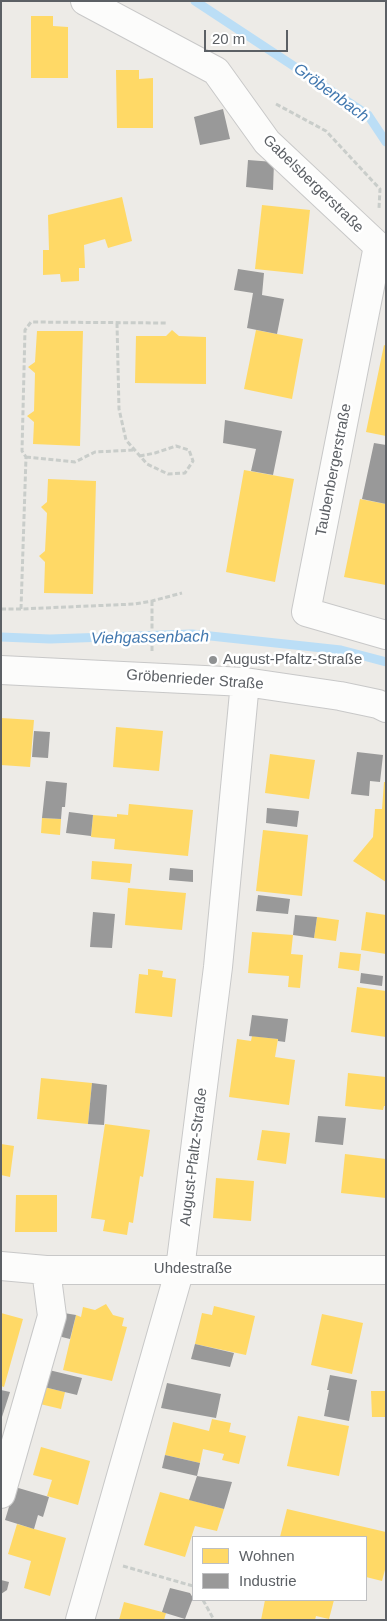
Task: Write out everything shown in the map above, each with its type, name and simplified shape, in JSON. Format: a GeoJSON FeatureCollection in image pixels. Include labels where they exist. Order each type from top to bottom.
{"type":"FeatureCollection","features":[{"type":"Feature","properties":{"kind":"street","name":"Gabelsbergerstraße"},"geometry":{"type":"LineString","coordinates":[[85,1],[216,71],[268,142],[382,247]]}},
{"type":"Feature","properties":{"kind":"street","name":"Taubenbergerstraße"},"geometry":{"type":"LineString","coordinates":[[382,247],[306,612],[386,635]]}},
{"type":"Feature","properties":{"kind":"street","name":"Gröbenrieder Straße"},"geometry":{"type":"LineString","coordinates":[[1,670],[246,682],[340,696],[378,704],[386,708]]}},
{"type":"Feature","properties":{"kind":"street","name":"August-Pfaltz-Straße"},"geometry":{"type":"LineString","coordinates":[[80,1620],[180,1269],[218,967],[246,682]]}},
{"type":"Feature","properties":{"kind":"street","name":"Uhdestraße"},"geometry":{"type":"LineString","coordinates":[[1,1266],[46,1270],[386,1270]]}},
{"type":"Feature","properties":{"kind":"street"},"geometry":{"type":"LineString","coordinates":[[1,1494],[52,1316],[46,1270]]}},
{"type":"Feature","properties":{"kind":"path"},"geometry":{"type":"LineString","coordinates":[[275,104],[326,131],[380,189],[386,193]]}},
{"type":"Feature","properties":{"kind":"path","name":"Gabelsbergerstraße"},"geometry":{"type":"LineString","coordinates":[[380,189],[382,247]]}},
{"type":"Feature","properties":{"kind":"path"},"geometry":{"type":"LineString","coordinates":[[22,609],[26,457],[22,451],[25,330],[31,322],[167,323]]}},
{"type":"Feature","properties":{"kind":"path"},"geometry":{"type":"LineString","coordinates":[[117,323],[119,409],[126,440],[134,450],[147,464],[168,474],[185,473],[193,461],[189,450],[176,446],[140,456]]}},
{"type":"Feature","properties":{"kind":"path"},"geometry":{"type":"LineString","coordinates":[[26,457],[75,462],[95,452],[134,450]]}},
{"type":"Feature","properties":{"kind":"path"},"geometry":{"type":"LineString","coordinates":[[1,609],[135,604],[152,602],[182,593]]}},
{"type":"Feature","properties":{"kind":"path"},"geometry":{"type":"LineString","coordinates":[[152,602],[152,652]]}},
{"type":"Feature","properties":{"kind":"path"},"geometry":{"type":"LineString","coordinates":[[98,1560],[192,1586]]}},
{"type":"Feature","properties":{"kind":"path"},"geometry":{"type":"LineString","coordinates":[[204,1601],[214,1620]]}},
{"type":"Feature","properties":{"kind":"building: Wohnen"},"geometry":{"type":"Polygon","coordinates":[[[31,16],[53,16],[53,26],[68,27],[68,78],[31,78],[31,16]]]}},
{"type":"Feature","properties":{"kind":"building: Wohnen"},"geometry":{"type":"Polygon","coordinates":[[[116,70],[139,70],[139,79],[153,78],[153,128],[117,128],[116,70]]]}},
{"type":"Feature","properties":{"kind":"building: Wohnen"},"geometry":{"type":"Polygon","coordinates":[[[122,197],[132,241],[108,248],[105,239],[84,245],[85,268],[79,268],[79,281],[61,282],[60,274],[43,275],[43,250],[49,250],[48,215],[122,197]]]}},
{"type":"Feature","properties":{"kind":"building: Wohnen"},"geometry":{"type":"Polygon","coordinates":[[[262,205],[310,210],[303,274],[255,269],[262,205]]]}},
{"type":"Feature","properties":{"kind":"building: Wohnen"},"geometry":{"type":"Polygon","coordinates":[[[172,330],[179,336],[206,337],[206,384],[135,383],[136,336],[166,336],[172,330]]]}},
{"type":"Feature","properties":{"kind":"building: Wohnen"},"geometry":{"type":"Polygon","coordinates":[[[256,330],[303,339],[292,399],[244,389],[256,330]]]}},
{"type":"Feature","properties":{"kind":"building: Wohnen"},"geometry":{"type":"Polygon","coordinates":[[[37,331],[83,331],[80,446],[33,444],[34,422],[27,416],[34,411],[35,373],[28,367],[35,362],[37,331]]]}},
{"type":"Feature","properties":{"kind":"building: Wohnen"},"geometry":{"type":"Polygon","coordinates":[[[384,345],[386,346],[386,436],[366,432],[384,345]]]}},
{"type":"Feature","properties":{"kind":"building: Wohnen"},"geometry":{"type":"Polygon","coordinates":[[[244,470],[294,479],[275,582],[226,572],[244,470]]]}},
{"type":"Feature","properties":{"kind":"building: Wohnen"},"geometry":{"type":"Polygon","coordinates":[[[48,479],[96,481],[93,594],[44,593],[45,562],[39,556],[45,551],[47,513],[41,507],[47,502],[48,479]]]}},
{"type":"Feature","properties":{"kind":"building: Wohnen"},"geometry":{"type":"Polygon","coordinates":[[[360,499],[386,504],[386,585],[344,577],[360,499]]]}},
{"type":"Feature","properties":{"kind":"building: Wohnen"},"geometry":{"type":"Polygon","coordinates":[[[1,718],[34,720],[30,767],[1,765],[1,718]]]}},
{"type":"Feature","properties":{"kind":"building: Wohnen"},"geometry":{"type":"Polygon","coordinates":[[[116,727],[163,731],[159,771],[113,767],[116,727]]]}},
{"type":"Feature","properties":{"kind":"building: Wohnen"},"geometry":{"type":"Polygon","coordinates":[[[270,754],[315,760],[309,799],[265,793],[270,754]]]}},
{"type":"Feature","properties":{"kind":"building: Wohnen"},"geometry":{"type":"Polygon","coordinates":[[[384,782],[386,782],[386,882],[353,861],[373,837],[375,809],[382,809],[384,782]]]}},
{"type":"Feature","properties":{"kind":"building: Wohnen"},"geometry":{"type":"Polygon","coordinates":[[[129,804],[193,810],[188,856],[114,849],[115,839],[91,837],[93,815],[117,817],[117,814],[128,815],[129,804]]]}},
{"type":"Feature","properties":{"kind":"building: Wohnen"},"geometry":{"type":"Polygon","coordinates":[[[42,818],[61,819],[60,835],[41,833],[42,818]]]}},
{"type":"Feature","properties":{"kind":"building: Wohnen"},"geometry":{"type":"Polygon","coordinates":[[[263,830],[308,835],[302,896],[256,891],[263,830]]]}},
{"type":"Feature","properties":{"kind":"building: Wohnen"},"geometry":{"type":"Polygon","coordinates":[[[92,861],[132,864],[130,883],[91,879],[92,861]]]}},
{"type":"Feature","properties":{"kind":"building: Wohnen"},"geometry":{"type":"Polygon","coordinates":[[[128,888],[186,893],[182,930],[125,925],[128,888]]]}},
{"type":"Feature","properties":{"kind":"building: Wohnen"},"geometry":{"type":"Polygon","coordinates":[[[366,912],[386,915],[386,954],[361,950],[366,912]]]}},
{"type":"Feature","properties":{"kind":"building: Wohnen"},"geometry":{"type":"Polygon","coordinates":[[[317,917],[339,920],[336,941],[314,938],[317,917]]]}},
{"type":"Feature","properties":{"kind":"building: Wohnen"},"geometry":{"type":"Polygon","coordinates":[[[252,932],[293,935],[291,954],[303,955],[300,988],[288,987],[289,976],[248,973],[252,932]]]}},
{"type":"Feature","properties":{"kind":"building: Wohnen"},"geometry":{"type":"Polygon","coordinates":[[[340,952],[361,954],[359,971],[338,968],[340,952]]]}},
{"type":"Feature","properties":{"kind":"building: Wohnen"},"geometry":{"type":"Polygon","coordinates":[[[148,969],[163,971],[162,977],[176,979],[172,1017],[135,1013],[139,974],[148,975],[148,969]]]}},
{"type":"Feature","properties":{"kind":"building: Wohnen"},"geometry":{"type":"Polygon","coordinates":[[[357,987],[386,991],[386,1037],[351,1032],[357,987]]]}},
{"type":"Feature","properties":{"kind":"building: Wohnen"},"geometry":{"type":"Polygon","coordinates":[[[252,1036],[278,1039],[275,1057],[295,1060],[289,1105],[229,1097],[237,1039],[251,1041],[252,1036]]]}},
{"type":"Feature","properties":{"kind":"building: Wohnen"},"geometry":{"type":"Polygon","coordinates":[[[348,1073],[386,1077],[386,1106],[384,1106],[383,1110],[345,1106],[348,1073]]]}},
{"type":"Feature","properties":{"kind":"building: Wohnen"},"geometry":{"type":"Polygon","coordinates":[[[41,1078],[92,1083],[88,1124],[37,1119],[41,1078]]]}},
{"type":"Feature","properties":{"kind":"building: Wohnen"},"geometry":{"type":"Polygon","coordinates":[[[105,1124],[150,1130],[143,1177],[140,1176],[133,1223],[129,1222],[127,1235],[103,1231],[105,1220],[91,1218],[105,1124]]]}},
{"type":"Feature","properties":{"kind":"building: Wohnen"},"geometry":{"type":"Polygon","coordinates":[[[262,1130],[290,1133],[286,1164],[257,1160],[262,1130]]]}},
{"type":"Feature","properties":{"kind":"building: Wohnen"},"geometry":{"type":"Polygon","coordinates":[[[1,1144],[14,1146],[10,1177],[1,1175],[1,1144]]]}},
{"type":"Feature","properties":{"kind":"building: Wohnen"},"geometry":{"type":"Polygon","coordinates":[[[345,1154],[386,1159],[386,1198],[341,1193],[345,1154]]]}},
{"type":"Feature","properties":{"kind":"building: Wohnen"},"geometry":{"type":"Polygon","coordinates":[[[216,1178],[254,1181],[251,1221],[213,1218],[216,1178]]]}},
{"type":"Feature","properties":{"kind":"building: Wohnen"},"geometry":{"type":"Polygon","coordinates":[[[16,1195],[57,1195],[57,1232],[15,1232],[16,1195]]]}},
{"type":"Feature","properties":{"kind":"building: Wohnen"},"geometry":{"type":"Polygon","coordinates":[[[106,1304],[113,1315],[124,1318],[122,1326],[127,1327],[112,1381],[63,1370],[76,1315],[81,1317],[83,1307],[95,1310],[106,1304]]]}},
{"type":"Feature","properties":{"kind":"building: Wohnen"},"geometry":{"type":"Polygon","coordinates":[[[214,1306],[255,1316],[246,1355],[195,1344],[202,1313],[212,1315],[214,1306]]]}},
{"type":"Feature","properties":{"kind":"building: Wohnen"},"geometry":{"type":"Polygon","coordinates":[[[1,1313],[23,1319],[4,1387],[1,1386],[1,1313]]]}},
{"type":"Feature","properties":{"kind":"building: Wohnen"},"geometry":{"type":"Polygon","coordinates":[[[322,1314],[363,1323],[352,1374],[311,1365],[322,1314]]]}},
{"type":"Feature","properties":{"kind":"building: Wohnen"},"geometry":{"type":"Polygon","coordinates":[[[44,1387],[65,1392],[61,1409],[40,1404],[44,1387]]]}},
{"type":"Feature","properties":{"kind":"building: Wohnen"},"geometry":{"type":"Polygon","coordinates":[[[371,1391],[386,1391],[386,1417],[372,1417],[371,1391]]]}},
{"type":"Feature","properties":{"kind":"building: Wohnen"},"geometry":{"type":"Polygon","coordinates":[[[298,1416],[349,1426],[339,1476],[287,1466],[298,1416]]]}},
{"type":"Feature","properties":{"kind":"building: Wohnen"},"geometry":{"type":"Polygon","coordinates":[[[212,1419],[231,1423],[229,1432],[246,1436],[239,1464],[222,1460],[224,1454],[203,1449],[200,1463],[165,1455],[173,1422],[209,1431],[212,1419]]]}},
{"type":"Feature","properties":{"kind":"building: Wohnen"},"geometry":{"type":"Polygon","coordinates":[[[41,1447],[90,1461],[78,1505],[47,1496],[52,1480],[33,1475],[41,1447]]]}},
{"type":"Feature","properties":{"kind":"building: Wohnen"},"geometry":{"type":"Polygon","coordinates":[[[160,1492],[224,1509],[217,1531],[195,1526],[185,1557],[144,1545],[160,1492]]]}},
{"type":"Feature","properties":{"kind":"building: Wohnen"},"geometry":{"type":"Polygon","coordinates":[[[287,1509],[386,1532],[386,1566],[382,1581],[367,1577],[367,1536],[280,1536],[287,1509]]]}},
{"type":"Feature","properties":{"kind":"building: Wohnen"},"geometry":{"type":"Polygon","coordinates":[[[17,1524],[66,1538],[50,1596],[24,1588],[31,1561],[8,1554],[17,1524]]]}},
{"type":"Feature","properties":{"kind":"building: Wohnen"},"geometry":{"type":"Polygon","coordinates":[[[265,1601],[334,1601],[329,1619],[316,1616],[315,1620],[261,1620],[265,1601]]]}},
{"type":"Feature","properties":{"kind":"building: Wohnen"},"geometry":{"type":"Polygon","coordinates":[[[124,1602],[166,1613],[164,1620],[119,1620],[124,1602]]]}},
{"type":"Feature","properties":{"kind":"building: Industrie"},"geometry":{"type":"Polygon","coordinates":[[[223,109],[230,139],[200,145],[194,117],[223,109]]]}},
{"type":"Feature","properties":{"kind":"building: Industrie"},"geometry":{"type":"Polygon","coordinates":[[[248,160],[274,162],[273,190],[246,187],[248,160]]]}},
{"type":"Feature","properties":{"kind":"building: Industrie"},"geometry":{"type":"Polygon","coordinates":[[[238,269],[264,273],[262,295],[284,299],[277,334],[247,328],[253,293],[234,290],[238,269]]]}},
{"type":"Feature","properties":{"kind":"building: Industrie"},"geometry":{"type":"Polygon","coordinates":[[[225,420],[282,431],[273,475],[251,471],[256,449],[223,443],[225,420]]]}},
{"type":"Feature","properties":{"kind":"building: Industrie"},"geometry":{"type":"Polygon","coordinates":[[[374,443],[386,445],[386,504],[362,499],[374,443]]]}},
{"type":"Feature","properties":{"kind":"building: Industrie"},"geometry":{"type":"Polygon","coordinates":[[[34,731],[50,732],[48,758],[32,757],[34,731]]]}},
{"type":"Feature","properties":{"kind":"building: Industrie"},"geometry":{"type":"Polygon","coordinates":[[[357,752],[383,755],[380,782],[370,781],[369,796],[351,794],[357,752]]]}},
{"type":"Feature","properties":{"kind":"building: Industrie"},"geometry":{"type":"Polygon","coordinates":[[[46,781],[67,783],[65,807],[62,807],[61,819],[42,818],[46,781]]]}},
{"type":"Feature","properties":{"kind":"building: Industrie"},"geometry":{"type":"Polygon","coordinates":[[[267,808],[299,811],[297,827],[266,823],[267,808]]]}},
{"type":"Feature","properties":{"kind":"building: Industrie"},"geometry":{"type":"Polygon","coordinates":[[[69,812],[93,815],[91,836],[66,833],[69,812]]]}},
{"type":"Feature","properties":{"kind":"building: Industrie"},"geometry":{"type":"Polygon","coordinates":[[[170,868],[193,870],[193,882],[169,880],[170,868]]]}},
{"type":"Feature","properties":{"kind":"building: Industrie"},"geometry":{"type":"Polygon","coordinates":[[[258,895],[290,899],[288,914],[256,911],[258,895]]]}},
{"type":"Feature","properties":{"kind":"building: Industrie"},"geometry":{"type":"Polygon","coordinates":[[[93,912],[115,914],[112,948],[90,947],[93,912]]]}},
{"type":"Feature","properties":{"kind":"building: Industrie"},"geometry":{"type":"Polygon","coordinates":[[[295,915],[317,917],[314,938],[293,935],[295,915]]]}},
{"type":"Feature","properties":{"kind":"building: Industrie"},"geometry":{"type":"Polygon","coordinates":[[[361,973],[383,976],[382,986],[360,983],[361,973]]]}},
{"type":"Feature","properties":{"kind":"building: Industrie"},"geometry":{"type":"Polygon","coordinates":[[[252,1015],[288,1019],[285,1042],[278,1041],[278,1039],[249,1036],[252,1015]]]}},
{"type":"Feature","properties":{"kind":"building: Industrie"},"geometry":{"type":"Polygon","coordinates":[[[92,1083],[107,1085],[104,1125],[88,1124],[92,1083]]]}},
{"type":"Feature","properties":{"kind":"building: Industrie"},"geometry":{"type":"Polygon","coordinates":[[[318,1116],[346,1118],[343,1145],[315,1142],[318,1116]]]}},
{"type":"Feature","properties":{"kind":"building: Industrie"},"geometry":{"type":"Polygon","coordinates":[[[64,1313],[76,1315],[70,1339],[58,1336],[64,1313]]]}},
{"type":"Feature","properties":{"kind":"building: Industrie"},"geometry":{"type":"Polygon","coordinates":[[[195,1344],[234,1353],[230,1367],[191,1359],[195,1344]]]}},
{"type":"Feature","properties":{"kind":"building: Industrie"},"geometry":{"type":"Polygon","coordinates":[[[49,1370],[82,1378],[77,1395],[44,1387],[49,1370]]]}},
{"type":"Feature","properties":{"kind":"building: Industrie"},"geometry":{"type":"Polygon","coordinates":[[[330,1375],[357,1380],[349,1421],[324,1416],[330,1375]]]}},
{"type":"Feature","properties":{"kind":"building: Industrie"},"geometry":{"type":"Polygon","coordinates":[[[167,1383],[221,1394],[216,1418],[161,1408],[167,1383]]]}},
{"type":"Feature","properties":{"kind":"building: Industrie"},"geometry":{"type":"Polygon","coordinates":[[[1,1390],[10,1392],[2,1417],[1,1417],[1,1390]]]}},
{"type":"Feature","properties":{"kind":"building: Industrie"},"geometry":{"type":"Polygon","coordinates":[[[165,1455],[200,1463],[197,1476],[162,1468],[165,1455]]]}},
{"type":"Feature","properties":{"kind":"building: Industrie"},"geometry":{"type":"Polygon","coordinates":[[[197,1476],[232,1482],[224,1509],[189,1500],[197,1476]]]}},
{"type":"Feature","properties":{"kind":"building: Industrie"},"geometry":{"type":"Polygon","coordinates":[[[15,1487],[49,1497],[43,1517],[38,1515],[34,1529],[5,1520],[15,1487]]]}},
{"type":"Feature","properties":{"kind":"building: Industrie"},"geometry":{"type":"Polygon","coordinates":[[[1,1580],[9,1582],[7,1590],[1,1594],[1,1580]]]}},
{"type":"Feature","properties":{"kind":"building: Industrie"},"geometry":{"type":"Polygon","coordinates":[[[170,1588],[190,1593],[192,1596],[185,1619],[162,1612],[170,1588]]]}},
{"type":"Feature","properties":{"kind":"waterway","name":"Gröbenbach"},"geometry":{"type":"LineString","coordinates":[[195,1],[368,115],[386,142]]}},
{"type":"Feature","properties":{"kind":"waterway","name":"Viehgassenbach"},"geometry":{"type":"LineString","coordinates":[[1,637],[50,639],[192,634],[341,650],[386,662]]}},
{"type":"Feature","properties":{"kind":"place","name":"August-Pfaltz-Straße"},"geometry":{"type":"Point","coordinates":[213,660]}}]}
